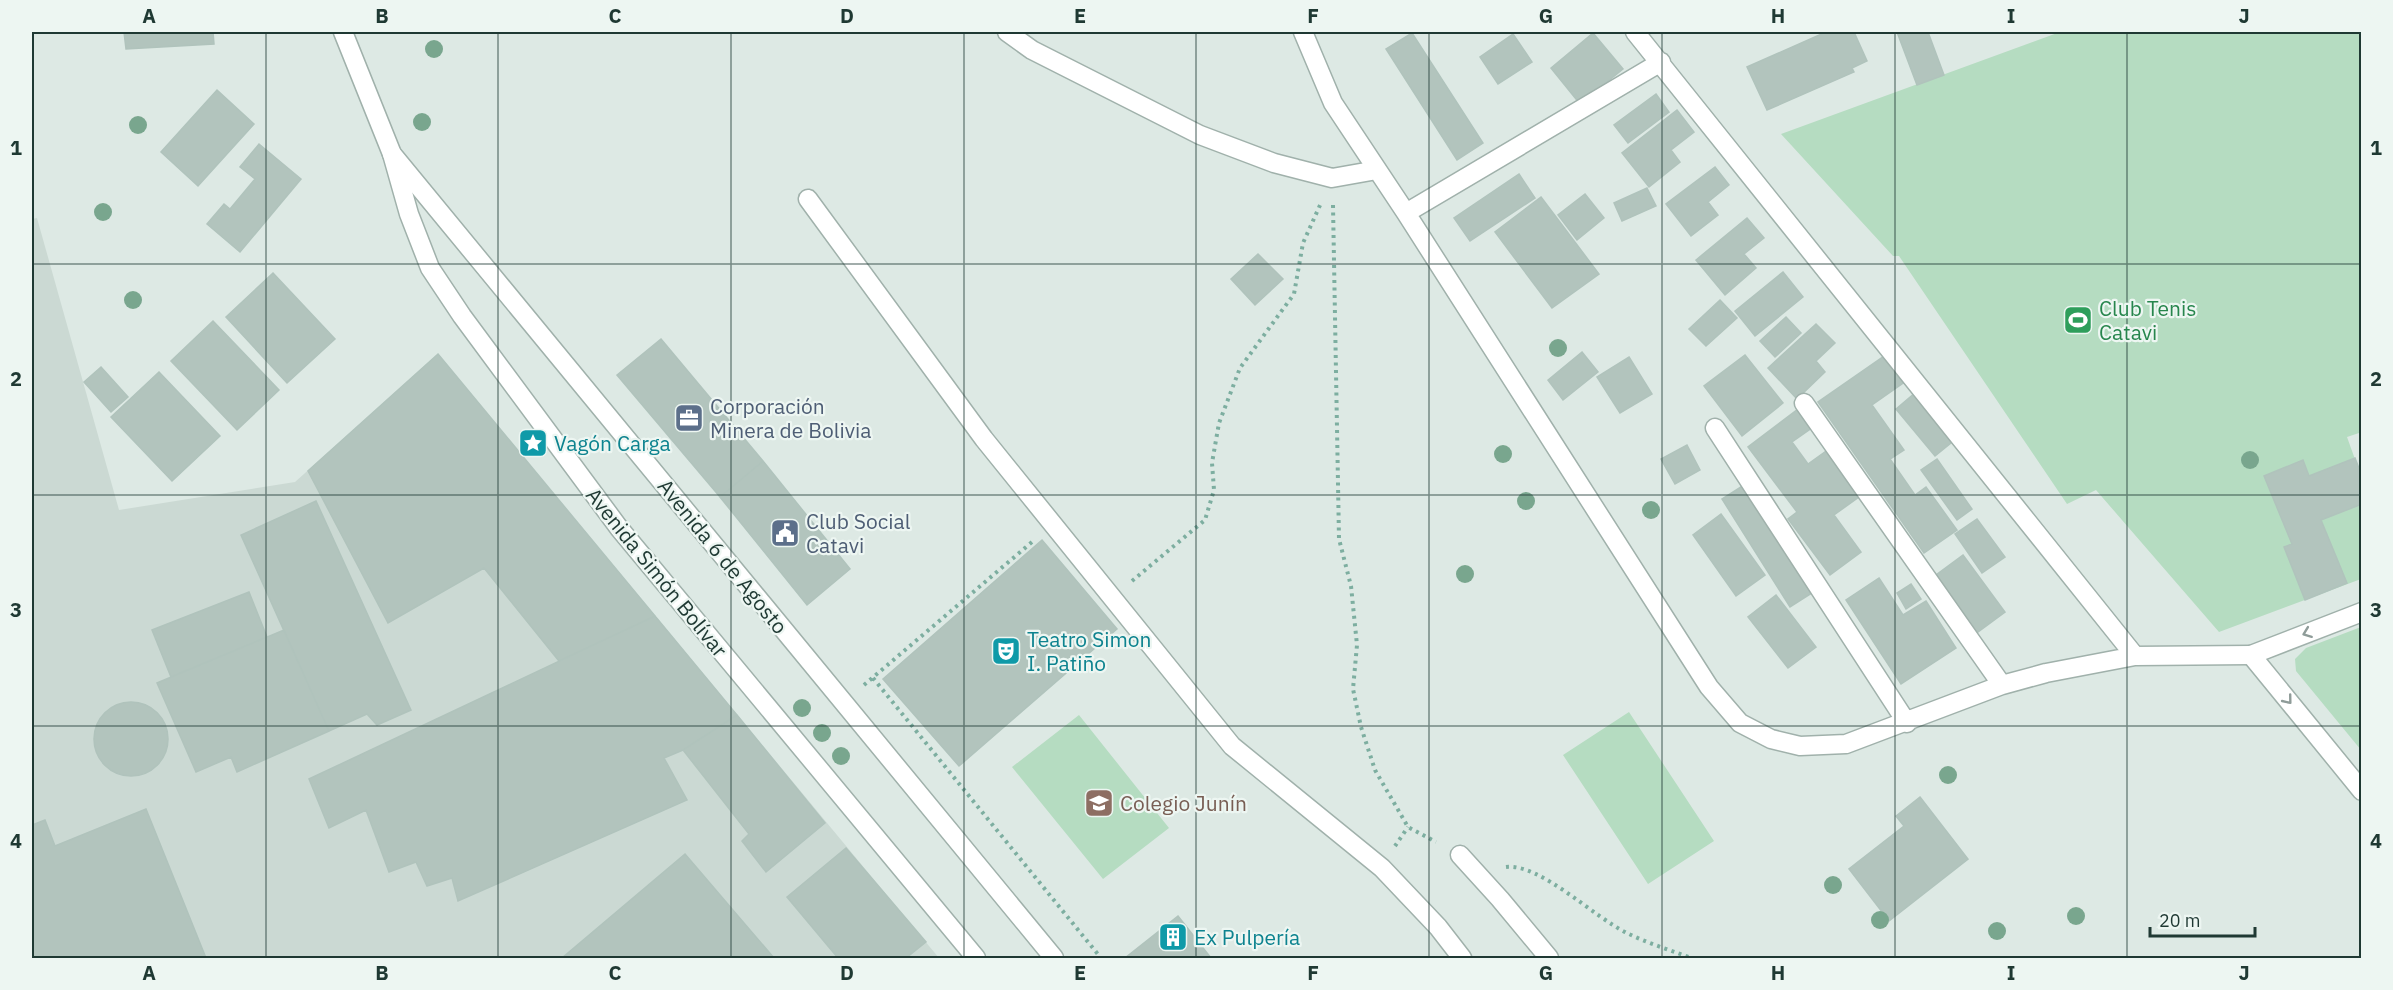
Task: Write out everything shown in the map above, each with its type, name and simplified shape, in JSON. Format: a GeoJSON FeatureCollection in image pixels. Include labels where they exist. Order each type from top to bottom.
{"type":"FeatureCollection","features":[{"type":"Feature","properties":{"kind":"street"},"geometry":{"type":"LineString","coordinates":[[343,32],[392,154]]}},
{"type":"Feature","properties":{"kind":"street"},"geometry":{"type":"LineString","coordinates":[[1007,32],[1032,50],[1200,135],[1274,163],[1332,178],[1377,170]]}},
{"type":"Feature","properties":{"kind":"street"},"geometry":{"type":"LineString","coordinates":[[1303,32],[1333,103],[1406,213],[1709,687],[1740,723],[1771,740],[1800,747],[1846,744],[1907,723],[2002,685],[2046,673],[2135,656],[2251,655],[2361,612]]}},
{"type":"Feature","properties":{"kind":"street"},"geometry":{"type":"LineString","coordinates":[[1635,32],[2135,656]]}},
{"type":"Feature","properties":{"kind":"street"},"geometry":{"type":"LineString","coordinates":[[1406,213],[1661,62]]}},
{"type":"Feature","properties":{"kind":"street","name":"Avenida 6 de Agosto"},"geometry":{"type":"LineString","coordinates":[[392,154],[1054,958]]}},
{"type":"Feature","properties":{"kind":"street","name":"Avenida Simón Bolívar"},"geometry":{"type":"LineString","coordinates":[[392,154],[409,214],[429,268],[462,316],[619,528],[976,958]]}},
{"type":"Feature","properties":{"kind":"street"},"geometry":{"type":"LineString","coordinates":[[808,199],[984,439],[1232,746],[1382,868],[1438,927],[1462,958]]}},
{"type":"Feature","properties":{"kind":"street"},"geometry":{"type":"LineString","coordinates":[[1804,403],[2002,685]]}},
{"type":"Feature","properties":{"kind":"street"},"geometry":{"type":"LineString","coordinates":[[1715,428],[1907,723]]}},
{"type":"Feature","properties":{"kind":"street"},"geometry":{"type":"LineString","coordinates":[[2251,655],[2361,791]]}},
{"type":"Feature","properties":{"kind":"street"},"geometry":{"type":"LineString","coordinates":[[1460,855],[1549,958]]}},
{"type":"Feature","properties":{"kind":"path"},"geometry":{"type":"LineString","coordinates":[[1113,597],[1205,520],[1214,490],[1212,463],[1219,423],[1240,368],[1293,294],[1303,243],[1332,178]]}},
{"type":"Feature","properties":{"kind":"path"},"geometry":{"type":"LineString","coordinates":[[1332,178],[1339,539],[1351,586],[1357,645],[1353,689],[1361,727],[1375,770],[1408,827]]}},
{"type":"Feature","properties":{"kind":"path"},"geometry":{"type":"LineString","coordinates":[[843,703],[1053,524]]}},
{"type":"Feature","properties":{"kind":"path"},"geometry":{"type":"LineString","coordinates":[[873,678],[1101,958]]}},
{"type":"Feature","properties":{"kind":"path"},"geometry":{"type":"LineString","coordinates":[[1475,872],[1518,866],[1566,892],[1625,932],[1691,958]]}},
{"type":"Feature","properties":{"kind":"shaded area"},"geometry":{"type":"Polygon","coordinates":[[[37,218],[119,510],[295,482],[438,354],[939,958],[32,958],[32,219],[37,218]]]}},
{"type":"Feature","properties":{"kind":"green space","name":"Club Tenis Catavi"},"geometry":{"type":"Polygon","coordinates":[[[2060,32],[2361,32],[2362,432],[2347,437],[2361,476],[2361,579],[2219,632],[2096,490],[2067,504],[1899,256],[1893,256],[1781,134],[2060,32]]]}},
{"type":"Feature","properties":{"kind":"green space"},"geometry":{"type":"Polygon","coordinates":[[[2362,627],[2361,750],[2296,671],[2295,659],[2306,648],[2362,627]]]}},
{"type":"Feature","properties":{"kind":"green space"},"geometry":{"type":"Polygon","coordinates":[[[1629,712],[1714,841],[1648,884],[1563,755],[1629,712]]]}},
{"type":"Feature","properties":{"kind":"green space"},"geometry":{"type":"Polygon","coordinates":[[[1079,715],[1169,828],[1103,879],[1012,767],[1079,715]]]}},
{"type":"Feature","properties":{"kind":"building"},"geometry":{"type":"Polygon","coordinates":[[[124,32],[213,32],[214,44],[126,49],[124,32]]]}},
{"type":"Feature","properties":{"kind":"building"},"geometry":{"type":"Polygon","coordinates":[[[1826,32],[1854,32],[1867,61],[1852,68],[1854,72],[1767,110],[1747,67],[1826,32]]]}},
{"type":"Feature","properties":{"kind":"building"},"geometry":{"type":"Polygon","coordinates":[[[1897,32],[1928,32],[1944,75],[1917,85],[1897,32]]]}},
{"type":"Feature","properties":{"kind":"building"},"geometry":{"type":"Polygon","coordinates":[[[1412,33],[1483,143],[1457,160],[1386,49],[1412,33]]]}},
{"type":"Feature","properties":{"kind":"building"},"geometry":{"type":"Polygon","coordinates":[[[1593,33],[1623,69],[1580,104],[1551,68],[1593,33]]]}},
{"type":"Feature","properties":{"kind":"building"},"geometry":{"type":"Polygon","coordinates":[[[1513,34],[1532,62],[1498,84],[1480,57],[1513,34]]]}},
{"type":"Feature","properties":{"kind":"building"},"geometry":{"type":"Polygon","coordinates":[[[217,90],[254,124],[198,186],[161,152],[217,90]]]}},
{"type":"Feature","properties":{"kind":"building"},"geometry":{"type":"Polygon","coordinates":[[[1656,94],[1669,112],[1628,143],[1614,125],[1656,94]]]}},
{"type":"Feature","properties":{"kind":"building"},"geometry":{"type":"Polygon","coordinates":[[[1677,110],[1694,132],[1671,150],[1680,162],[1649,187],[1622,153],[1677,110]]]}},
{"type":"Feature","properties":{"kind":"building"},"geometry":{"type":"Polygon","coordinates":[[[259,144],[301,179],[240,252],[207,224],[224,204],[230,209],[255,179],[240,167],[259,144]]]}},
{"type":"Feature","properties":{"kind":"building"},"geometry":{"type":"Polygon","coordinates":[[[1715,167],[1729,185],[1708,202],[1718,215],[1691,236],[1666,204],[1715,167]]]}},
{"type":"Feature","properties":{"kind":"building"},"geometry":{"type":"Polygon","coordinates":[[[1519,174],[1535,198],[1470,241],[1454,218],[1519,174]]]}},
{"type":"Feature","properties":{"kind":"building"},"geometry":{"type":"Polygon","coordinates":[[[1647,188],[1656,206],[1622,221],[1614,203],[1647,188]]]}},
{"type":"Feature","properties":{"kind":"building"},"geometry":{"type":"Polygon","coordinates":[[[1585,194],[1604,218],[1577,240],[1558,215],[1585,194]]]}},
{"type":"Feature","properties":{"kind":"building"},"geometry":{"type":"Polygon","coordinates":[[[1541,197],[1599,274],[1552,308],[1495,232],[1541,197]]]}},
{"type":"Feature","properties":{"kind":"building"},"geometry":{"type":"Polygon","coordinates":[[[1747,218],[1764,238],[1744,254],[1756,268],[1725,295],[1696,260],[1747,218]]]}},
{"type":"Feature","properties":{"kind":"building"},"geometry":{"type":"Polygon","coordinates":[[[1258,254],[1283,279],[1255,305],[1231,279],[1258,254]]]}},
{"type":"Feature","properties":{"kind":"building"},"geometry":{"type":"Polygon","coordinates":[[[1783,272],[1803,297],[1755,336],[1735,311],[1783,272]]]}},
{"type":"Feature","properties":{"kind":"building"},"geometry":{"type":"Polygon","coordinates":[[[273,273],[335,339],[287,383],[226,317],[273,273]]]}},
{"type":"Feature","properties":{"kind":"building"},"geometry":{"type":"Polygon","coordinates":[[[1720,300],[1737,318],[1706,346],[1689,329],[1720,300]]]}},
{"type":"Feature","properties":{"kind":"building"},"geometry":{"type":"Polygon","coordinates":[[[1786,317],[1801,333],[1775,357],[1760,341],[1786,317]]]}},
{"type":"Feature","properties":{"kind":"building"},"geometry":{"type":"Polygon","coordinates":[[[213,321],[279,390],[237,430],[171,361],[213,321]]]}},
{"type":"Feature","properties":{"kind":"building"},"geometry":{"type":"Polygon","coordinates":[[[1816,324],[1835,343],[1816,361],[1825,372],[1797,399],[1768,368],[1816,324]]]}},
{"type":"Feature","properties":{"kind":"building"},"geometry":{"type":"Polygon","coordinates":[[[661,339],[763,461],[720,497],[617,375],[661,339]]]}},
{"type":"Feature","properties":{"kind":"building"},"geometry":{"type":"Polygon","coordinates":[[[1582,352],[1598,372],[1563,400],[1548,380],[1582,352]]]}},
{"type":"Feature","properties":{"kind":"building"},"geometry":{"type":"Polygon","coordinates":[[[438,354],[655,616],[559,661],[484,568],[388,623],[308,471],[438,354]]]}},
{"type":"Feature","properties":{"kind":"building"},"geometry":{"type":"Polygon","coordinates":[[[1887,354],[1906,381],[1872,405],[1904,450],[1890,459],[1915,495],[1926,487],[1957,530],[1924,553],[1818,402],[1887,354]]]}},
{"type":"Feature","properties":{"kind":"building"},"geometry":{"type":"Polygon","coordinates":[[[1745,355],[1783,403],[1742,436],[1704,386],[1745,355]]]}},
{"type":"Feature","properties":{"kind":"building"},"geometry":{"type":"Polygon","coordinates":[[[1629,357],[1652,394],[1620,413],[1597,377],[1629,357]]]}},
{"type":"Feature","properties":{"kind":"building"},"geometry":{"type":"Polygon","coordinates":[[[101,367],[128,397],[111,412],[84,382],[101,367]]]}},
{"type":"Feature","properties":{"kind":"building"},"geometry":{"type":"Polygon","coordinates":[[[159,372],[220,436],[172,481],[111,417],[159,372]]]}},
{"type":"Feature","properties":{"kind":"building"},"geometry":{"type":"Polygon","coordinates":[[[1916,392],[1956,439],[1935,456],[1896,409],[1916,392]]]}},
{"type":"Feature","properties":{"kind":"building"},"geometry":{"type":"Polygon","coordinates":[[[1802,406],[1816,425],[1792,442],[1808,464],[1829,449],[1863,494],[1834,515],[1861,552],[1830,575],[1788,519],[1797,512],[1748,447],[1802,406]]]}},
{"type":"Feature","properties":{"kind":"building"},"geometry":{"type":"Polygon","coordinates":[[[1687,445],[1700,470],[1675,484],[1661,459],[1687,445]]]}},
{"type":"Feature","properties":{"kind":"building"},"geometry":{"type":"Polygon","coordinates":[[[2355,458],[2362,476],[2362,504],[2321,520],[2347,583],[2305,600],[2284,547],[2292,544],[2264,476],[2303,460],[2309,476],[2355,458]]]}},
{"type":"Feature","properties":{"kind":"building"},"geometry":{"type":"Polygon","coordinates":[[[1937,459],[1972,509],[1957,520],[1921,470],[1937,459]]]}},
{"type":"Feature","properties":{"kind":"building"},"geometry":{"type":"Polygon","coordinates":[[[763,461],[850,569],[807,605],[720,497],[763,461]]]}},
{"type":"Feature","properties":{"kind":"building"},"geometry":{"type":"Polygon","coordinates":[[[1747,483],[1815,591],[1790,607],[1722,499],[1747,483]]]}},
{"type":"Feature","properties":{"kind":"building"},"geometry":{"type":"Polygon","coordinates":[[[316,501],[411,710],[377,725],[367,714],[329,731],[241,535],[316,501]]]}},
{"type":"Feature","properties":{"kind":"building"},"geometry":{"type":"Polygon","coordinates":[[[1721,514],[1765,575],[1736,596],[1693,535],[1721,514]]]}},
{"type":"Feature","properties":{"kind":"building"},"geometry":{"type":"Polygon","coordinates":[[[1977,519],[2005,557],[1982,573],[1955,534],[1977,519]]]}},
{"type":"Feature","properties":{"kind":"building"},"geometry":{"type":"Polygon","coordinates":[[[1042,540],[1117,629],[959,766],[883,679],[1042,540]]]}},
{"type":"Feature","properties":{"kind":"building"},"geometry":{"type":"Polygon","coordinates":[[[1963,555],[2005,612],[1974,635],[1932,578],[1963,555]]]}},
{"type":"Feature","properties":{"kind":"building"},"geometry":{"type":"Polygon","coordinates":[[[1879,578],[1903,615],[1926,601],[1956,648],[1901,684],[1846,600],[1879,578]]]}},
{"type":"Feature","properties":{"kind":"building"},"geometry":{"type":"Polygon","coordinates":[[[1911,584],[1921,599],[1906,609],[1897,593],[1911,584]]]}},
{"type":"Feature","properties":{"kind":"building"},"geometry":{"type":"Polygon","coordinates":[[[249,592],[267,637],[171,677],[152,630],[249,592]]]}},
{"type":"Feature","properties":{"kind":"building"},"geometry":{"type":"Polygon","coordinates":[[[1776,595],[1816,647],[1788,668],[1748,617],[1776,595]]]}},
{"type":"Feature","properties":{"kind":"building"},"geometry":{"type":"Polygon","coordinates":[[[655,616],[737,715],[683,750],[664,758],[687,800],[458,901],[452,878],[427,886],[416,862],[389,872],[366,810],[329,828],[309,779],[655,616]]]}},
{"type":"Feature","properties":{"kind":"building"},"geometry":{"type":"Polygon","coordinates":[[[284,630],[329,731],[237,772],[231,757],[196,772],[157,683],[284,630]]]}},
{"type":"Feature","properties":{"kind":"building"},"geometry":{"type":"Polygon","coordinates":[[[124,702],[138,702],[152,708],[162,718],[168,732],[166,753],[152,770],[138,776],[124,776],[110,770],[100,760],[94,746],[94,732],[100,718],[110,708],[124,702]]]}},
{"type":"Feature","properties":{"kind":"building"},"geometry":{"type":"Polygon","coordinates":[[[737,715],[825,823],[766,872],[742,841],[749,834],[683,750],[737,715]]]}},
{"type":"Feature","properties":{"kind":"building"},"geometry":{"type":"Polygon","coordinates":[[[1920,797],[1968,859],[1889,921],[1849,869],[1904,826],[1896,816],[1920,797]]]}},
{"type":"Feature","properties":{"kind":"building"},"geometry":{"type":"Polygon","coordinates":[[[146,809],[206,958],[32,958],[32,825],[45,820],[55,846],[146,809]]]}},
{"type":"Feature","properties":{"kind":"building"},"geometry":{"type":"Polygon","coordinates":[[[846,848],[926,942],[906,958],[838,958],[787,897],[846,848]]]}},
{"type":"Feature","properties":{"kind":"building"},"geometry":{"type":"Polygon","coordinates":[[[685,854],[774,958],[562,958],[685,854]]]}},
{"type":"Feature","properties":{"kind":"building","name":"Ex Pulpería"},"geometry":{"type":"Polygon","coordinates":[[[1178,916],[1211,958],[1125,958],[1178,916]]]}},
{"type":"Feature","properties":{"kind":"place","name":"Club Tenis Catavi"},"geometry":{"type":"Point","coordinates":[2078,320]}},
{"type":"Feature","properties":{"kind":"place","name":"Corporación Minera de Bolivia"},"geometry":{"type":"Point","coordinates":[689,418]}},
{"type":"Feature","properties":{"kind":"place","name":"Vagón Carga"},"geometry":{"type":"Point","coordinates":[533,443]}},
{"type":"Feature","properties":{"kind":"place","name":"Club Social Catavi"},"geometry":{"type":"Point","coordinates":[785,533]}},
{"type":"Feature","properties":{"kind":"place","name":"Teatro Simon I. Patiño"},"geometry":{"type":"Point","coordinates":[1006,651]}},
{"type":"Feature","properties":{"kind":"place","name":"Colegio Junín"},"geometry":{"type":"Point","coordinates":[1099,803]}},
{"type":"Feature","properties":{"kind":"place","name":"Ex Pulpería"},"geometry":{"type":"Point","coordinates":[1173,937]}}]}
